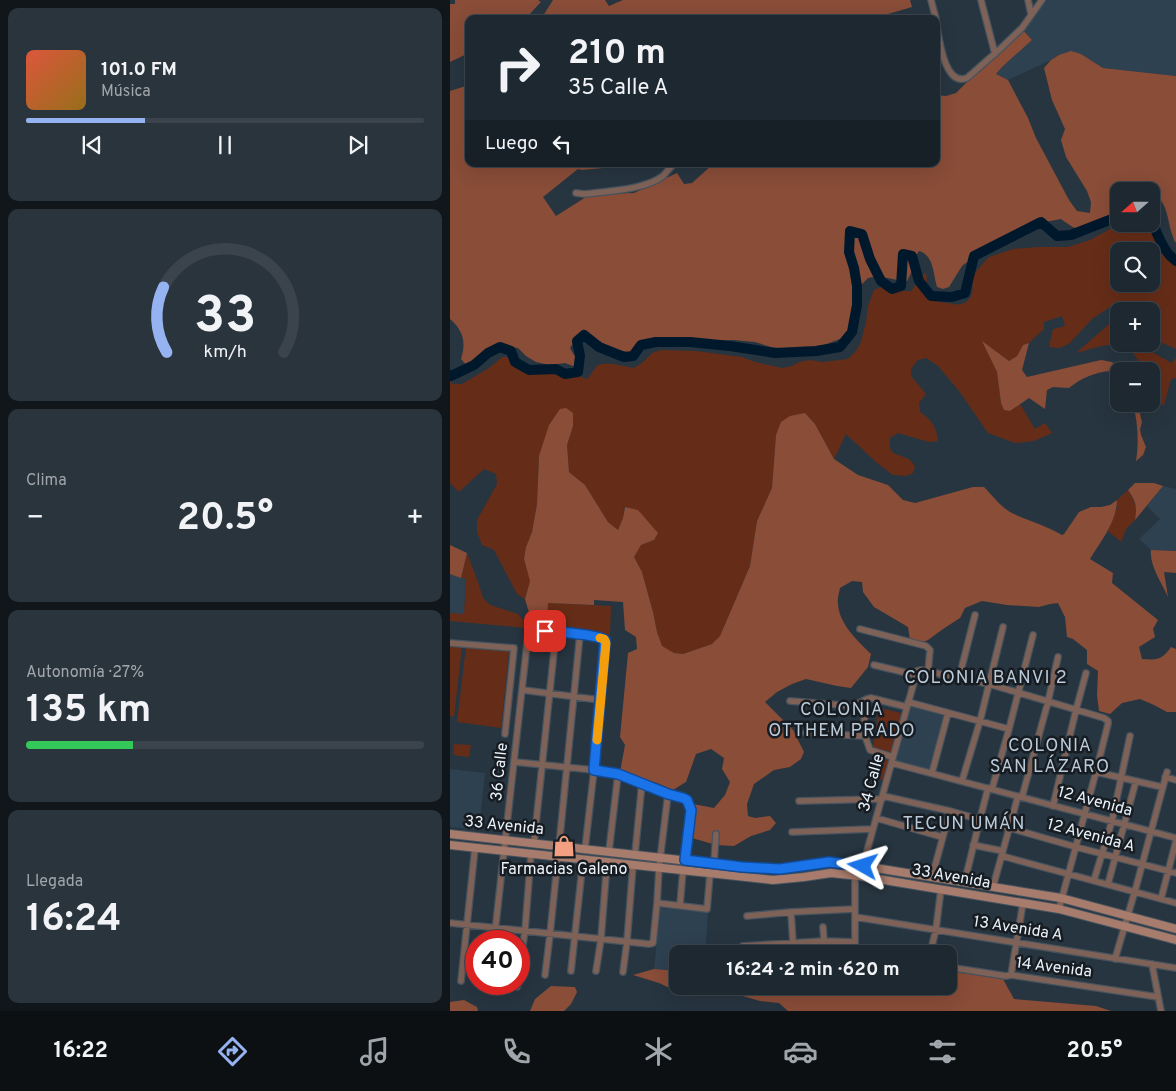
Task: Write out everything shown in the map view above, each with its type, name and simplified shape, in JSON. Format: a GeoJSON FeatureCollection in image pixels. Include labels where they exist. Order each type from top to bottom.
{"type":"FeatureCollection","features":[{"type":"Feature","properties":{"kind":"street"},"geometry":{"type":"LineString","coordinates":[[932,0],[935,15]]}},
{"type":"Feature","properties":{"kind":"street"},"geometry":{"type":"LineString","coordinates":[[981,0],[995,54]]}},
{"type":"Feature","properties":{"kind":"street"},"geometry":{"type":"LineString","coordinates":[[1028,0],[1031,14]]}},
{"type":"Feature","properties":{"kind":"street"},"geometry":{"type":"LineString","coordinates":[[940,47],[952,75],[963,80],[968,78],[1022,28],[1042,0]]}},
{"type":"Feature","properties":{"kind":"street"},"geometry":{"type":"LineString","coordinates":[[576,193],[584,194],[637,187],[664,175],[671,167]]}},
{"type":"Feature","properties":{"kind":"street"},"geometry":{"type":"LineString","coordinates":[[959,678],[975,615]]}},
{"type":"Feature","properties":{"kind":"street"},"geometry":{"type":"LineString","coordinates":[[962,781],[980,721],[1003,627]]}},
{"type":"Feature","properties":{"kind":"street"},"geometry":{"type":"LineString","coordinates":[[860,629],[926,646],[930,650],[928,672]]}},
{"type":"Feature","properties":{"kind":"street","name":"36 Calle"},"geometry":{"type":"LineString","coordinates":[[496,928],[528,632],[533,630],[556,632]]}},
{"type":"Feature","properties":{"kind":"street"},"geometry":{"type":"LineString","coordinates":[[534,843],[556,632],[580,634],[601,638],[606,643],[585,848]]}},
{"type":"Feature","properties":{"kind":"street"},"geometry":{"type":"LineString","coordinates":[[559,846],[580,634]]}},
{"type":"Feature","properties":{"kind":"street"},"geometry":{"type":"LineString","coordinates":[[967,872],[980,819],[1009,729],[1033,635]]}},
{"type":"Feature","properties":{"kind":"street"},"geometry":{"type":"LineString","coordinates":[[450,642],[514,648],[514,650],[527,652]]}},
{"type":"Feature","properties":{"kind":"street"},"geometry":{"type":"LineString","coordinates":[[505,734],[514,650]]}},
{"type":"Feature","properties":{"kind":"street"},"geometry":{"type":"LineString","coordinates":[[993,887],[1009,827],[1048,702],[1058,657]]}},
{"type":"Feature","properties":{"kind":"street"},"geometry":{"type":"LineString","coordinates":[[874,665],[928,672],[989,684],[1104,718],[1108,721],[1059,909]]}},
{"type":"Feature","properties":{"kind":"street","name":"34 Calle"},"geometry":{"type":"LineString","coordinates":[[854,945],[858,876],[863,866],[918,672]]}},
{"type":"Feature","properties":{"kind":"street"},"geometry":{"type":"LineString","coordinates":[[1053,806],[1086,673]]}},
{"type":"Feature","properties":{"kind":"street"},"geometry":{"type":"LineString","coordinates":[[510,684],[549,694],[600,700]]}},
{"type":"Feature","properties":{"kind":"street"},"geometry":{"type":"LineString","coordinates":[[790,701],[852,706],[871,698],[948,713],[1009,729]]}},
{"type":"Feature","properties":{"kind":"street"},"geometry":{"type":"LineString","coordinates":[[806,732],[866,736],[864,709]]}},
{"type":"Feature","properties":{"kind":"street"},"geometry":{"type":"LineString","coordinates":[[932,773],[948,713]]}},
{"type":"Feature","properties":{"kind":"street","name":"12 Avenida"},"geometry":{"type":"LineString","coordinates":[[866,736],[872,751],[892,760],[932,773],[1176,839]]}},
{"type":"Feature","properties":{"kind":"street"},"geometry":{"type":"LineString","coordinates":[[1094,880],[1112,821],[1130,736]]}},
{"type":"Feature","properties":{"kind":"street"},"geometry":{"type":"LineString","coordinates":[[515,762],[618,774],[687,800],[691,810],[685,860]]}},
{"type":"Feature","properties":{"kind":"street"},"geometry":{"type":"LineString","coordinates":[[1096,772],[1162,787]]}},
{"type":"Feature","properties":{"kind":"street"},"geometry":{"type":"LineString","coordinates":[[609,851],[618,774]]}},
{"type":"Feature","properties":{"kind":"street"},"geometry":{"type":"LineString","coordinates":[[1115,959],[1126,926],[1166,774],[1176,780]]}},
{"type":"Feature","properties":{"kind":"street"},"geometry":{"type":"LineString","coordinates":[[1108,884],[1136,781]]}},
{"type":"Feature","properties":{"kind":"street"},"geometry":{"type":"LineString","coordinates":[[635,854],[642,783]]}},
{"type":"Feature","properties":{"kind":"street"},"geometry":{"type":"LineString","coordinates":[[530,931],[653,943],[659,868],[668,794]]}},
{"type":"Feature","properties":{"kind":"street","name":"12 Avenida A"},"geometry":{"type":"LineString","coordinates":[[799,800],[882,798],[950,811],[1176,873]]}},
{"type":"Feature","properties":{"kind":"street"},"geometry":{"type":"LineString","coordinates":[[932,878],[950,811]]}},
{"type":"Feature","properties":{"kind":"street"},"geometry":{"type":"LineString","coordinates":[[876,818],[942,837]]}},
{"type":"Feature","properties":{"kind":"street"},"geometry":{"type":"LineString","coordinates":[[792,832],[873,829]]}},
{"type":"Feature","properties":{"kind":"street","name":"33 Avenida"},"geometry":{"type":"LineString","coordinates":[[450,834],[742,867],[780,869],[829,862],[863,866],[1061,898],[1176,929]]}},
{"type":"Feature","properties":{"kind":"street"},"geometry":{"type":"LineString","coordinates":[[714,863],[716,834]]}},
{"type":"Feature","properties":{"kind":"street"},"geometry":{"type":"LineString","coordinates":[[1161,899],[1176,839]]}},
{"type":"Feature","properties":{"kind":"street","name":"33 Avenida"},"geometry":{"type":"LineString","coordinates":[[450,845],[773,880],[831,873],[858,876],[1059,909],[1176,940]]}},
{"type":"Feature","properties":{"kind":"street"},"geometry":{"type":"LineString","coordinates":[[973,845],[1068,874],[1176,903]]}},
{"type":"Feature","properties":{"kind":"street"},"geometry":{"type":"LineString","coordinates":[[461,981],[475,848]]}},
{"type":"Feature","properties":{"kind":"street"},"geometry":{"type":"LineString","coordinates":[[450,924],[525,930],[531,854]]}},
{"type":"Feature","properties":{"kind":"street"},"geometry":{"type":"LineString","coordinates":[[544,975],[558,857]]}},
{"type":"Feature","properties":{"kind":"street"},"geometry":{"type":"LineString","coordinates":[[570,971],[583,860]]}},
{"type":"Feature","properties":{"kind":"street"},"geometry":{"type":"LineString","coordinates":[[596,970],[601,939],[607,862]]}},
{"type":"Feature","properties":{"kind":"street"},"geometry":{"type":"LineString","coordinates":[[622,972],[633,865]]}},
{"type":"Feature","properties":{"kind":"street"},"geometry":{"type":"LineString","coordinates":[[680,906],[683,870]]}},
{"type":"Feature","properties":{"kind":"street"},"geometry":{"type":"LineString","coordinates":[[657,903],[707,909],[710,874]]}},
{"type":"Feature","properties":{"kind":"street"},"geometry":{"type":"LineString","coordinates":[[932,945],[941,889]]}},
{"type":"Feature","properties":{"kind":"street"},"geometry":{"type":"LineString","coordinates":[[1011,975],[1023,903]]}},
{"type":"Feature","properties":{"kind":"street"},"geometry":{"type":"LineString","coordinates":[[747,916],[855,909]]}},
{"type":"Feature","properties":{"kind":"street"},"geometry":{"type":"LineString","coordinates":[[791,912],[793,943]]}},
{"type":"Feature","properties":{"kind":"street","name":"13 Avenida A"},"geometry":{"type":"LineString","coordinates":[[855,917],[1176,968]]}},
{"type":"Feature","properties":{"kind":"street"},"geometry":{"type":"LineString","coordinates":[[824,927],[824,941]]}},
{"type":"Feature","properties":{"kind":"street"},"geometry":{"type":"LineString","coordinates":[[760,945],[824,941],[855,942]]}},
{"type":"Feature","properties":{"kind":"street"},"geometry":{"type":"LineString","coordinates":[[1152,964],[1161,1010]]}},
{"type":"Feature","properties":{"kind":"street","name":"14 Avenida"},"geometry":{"type":"LineString","coordinates":[[957,968],[1158,997]]}},
{"type":"Feature","properties":{"kind":"shaded area"},"geometry":{"type":"Polygon","coordinates":[[[455,0],[538,0],[541,2],[529,15],[465,15],[465,55],[450,62],[450,4],[455,4],[455,0]]]}},
{"type":"Feature","properties":{"kind":"shaded area"},"geometry":{"type":"Polygon","coordinates":[[[553,0],[605,0],[609,6],[623,0],[910,0],[912,7],[885,15],[544,15],[553,0]]]}},
{"type":"Feature","properties":{"kind":"shaded area"},"geometry":{"type":"Polygon","coordinates":[[[1047,0],[1176,0],[1176,76],[1103,68],[1081,54],[1059,55],[1008,80],[996,74],[1032,40],[1021,28],[1047,0]]]}},
{"type":"Feature","properties":{"kind":"shaded area"},"geometry":{"type":"Polygon","coordinates":[[[1021,28],[1032,40],[996,74],[1008,80],[1069,200],[1077,211],[1090,213],[1091,202],[1087,191],[1066,157],[1061,140],[1065,129],[1052,100],[1044,68],[1051,60],[1071,51],[1081,54],[1103,68],[1176,76],[1176,243],[1165,208],[1160,200],[1160,182],[1110,182],[1110,216],[1085,229],[1072,226],[1061,219],[1040,223],[970,260],[962,266],[949,287],[943,289],[937,287],[928,256],[919,251],[913,260],[913,269],[907,281],[878,276],[868,278],[861,285],[854,317],[845,337],[824,345],[794,350],[771,347],[755,342],[733,340],[676,341],[669,339],[652,340],[641,350],[631,353],[609,348],[600,341],[584,338],[576,339],[570,348],[574,355],[584,363],[581,366],[565,363],[550,365],[536,362],[518,348],[510,347],[468,367],[461,359],[463,338],[458,328],[450,319],[450,91],[465,86],[465,167],[614,167],[578,169],[543,197],[556,216],[594,194],[634,193],[677,173],[684,184],[692,183],[710,167],[940,167],[940,95],[956,93],[1021,28]]]}},
{"type":"Feature","properties":{"kind":"shaded area"},"geometry":{"type":"Polygon","coordinates":[[[1110,229],[1110,232],[1160,231],[1176,266],[1176,349],[1160,342],[1160,302],[1110,302],[1110,307],[1092,319],[1070,343],[1060,348],[1049,347],[1053,329],[1065,326],[1062,316],[1044,322],[1044,329],[1029,343],[1023,345],[1017,356],[1009,361],[983,342],[997,372],[1001,403],[1010,411],[1020,404],[1035,429],[1045,423],[1052,433],[1034,441],[1015,443],[988,433],[959,391],[938,366],[926,358],[918,360],[911,369],[911,376],[926,394],[919,403],[920,412],[933,424],[938,441],[929,442],[898,433],[890,438],[890,448],[893,453],[909,459],[915,466],[913,473],[906,476],[893,475],[846,434],[834,459],[815,424],[805,413],[776,435],[772,488],[757,521],[750,566],[720,636],[712,644],[683,654],[674,653],[662,647],[642,572],[634,557],[641,545],[654,540],[624,507],[623,518],[618,530],[608,522],[585,485],[569,472],[567,445],[573,426],[539,456],[537,504],[532,532],[524,559],[530,581],[525,599],[517,594],[494,550],[482,545],[477,532],[477,520],[497,484],[496,474],[484,469],[459,492],[450,483],[450,381],[453,384],[462,384],[489,368],[502,357],[510,357],[520,368],[528,373],[570,373],[587,379],[600,364],[634,368],[652,353],[661,350],[696,351],[742,357],[782,368],[810,360],[822,362],[848,359],[861,342],[868,306],[874,290],[881,287],[897,291],[911,291],[919,278],[926,273],[928,291],[933,298],[941,302],[961,304],[971,297],[973,285],[971,277],[989,257],[1013,249],[1068,247],[1090,240],[1110,229]]]}},
{"type":"Feature","properties":{"kind":"shaded area"},"geometry":{"type":"Polygon","coordinates":[[[1110,324],[1110,345],[1076,353],[1110,324]]]}},
{"type":"Feature","properties":{"kind":"shaded area"},"geometry":{"type":"Polygon","coordinates":[[[982,341],[1009,361],[1017,356],[1023,345],[1029,343],[1022,370],[1027,377],[1101,360],[1112,362],[1110,362],[1110,371],[1088,376],[1069,388],[1053,387],[1047,390],[1045,409],[1029,398],[1010,411],[1004,410],[1001,403],[997,372],[982,341]]]}},
{"type":"Feature","properties":{"kind":"shaded area"},"geometry":{"type":"Polygon","coordinates":[[[1132,352],[1152,352],[1172,363],[1176,358],[1176,378],[1171,379],[1164,405],[1160,404],[1160,362],[1139,362],[1132,352]]]}},
{"type":"Feature","properties":{"kind":"shaded area"},"geometry":{"type":"Polygon","coordinates":[[[566,408],[573,413],[573,426],[567,445],[569,472],[585,485],[608,522],[618,530],[625,507],[638,510],[658,533],[654,540],[641,545],[634,557],[642,572],[662,646],[674,653],[683,654],[712,644],[720,636],[750,566],[757,521],[772,488],[776,435],[781,422],[790,416],[805,413],[815,424],[834,459],[858,475],[888,485],[903,500],[915,503],[973,487],[984,487],[999,504],[1010,512],[1050,528],[1062,535],[1079,512],[1091,507],[1110,505],[1117,500],[1111,523],[1090,559],[1113,573],[1112,583],[1158,620],[1153,629],[1155,637],[1139,647],[1142,659],[1159,658],[1171,647],[1176,649],[1176,712],[1167,712],[1140,699],[1122,703],[1110,714],[1099,711],[1097,695],[1098,671],[1087,664],[1087,650],[1073,639],[1067,637],[1065,617],[1058,603],[1039,607],[982,601],[965,608],[960,618],[928,640],[916,645],[910,641],[908,627],[874,607],[863,592],[862,582],[852,581],[840,588],[839,611],[850,632],[871,654],[868,667],[851,688],[806,679],[777,692],[765,702],[793,730],[804,752],[801,759],[790,767],[774,770],[754,784],[747,804],[748,816],[755,818],[770,816],[776,823],[770,830],[751,836],[734,846],[716,845],[692,838],[693,804],[714,808],[725,795],[730,782],[722,769],[724,758],[711,749],[696,754],[686,782],[673,790],[620,772],[625,745],[620,737],[628,653],[637,649],[636,637],[625,630],[623,602],[594,600],[594,605],[548,603],[547,628],[533,626],[525,599],[530,581],[524,559],[532,532],[537,504],[539,456],[549,425],[560,409],[566,408]]]}},
{"type":"Feature","properties":{"kind":"shaded area"},"geometry":{"type":"Polygon","coordinates":[[[1135,412],[1140,412],[1142,422],[1141,435],[1146,447],[1143,455],[1136,461],[1138,432],[1135,412]]]}},
{"type":"Feature","properties":{"kind":"shaded area"},"geometry":{"type":"Polygon","coordinates":[[[1135,483],[1154,483],[1163,486],[1135,520],[1135,504],[1128,490],[1135,483]]]}},
{"type":"Feature","properties":{"kind":"shaded area"},"geometry":{"type":"Polygon","coordinates":[[[1163,486],[1176,489],[1176,551],[1151,550],[1139,539],[1160,519],[1147,506],[1163,486]]]}},
{"type":"Feature","properties":{"kind":"shaded area"},"geometry":{"type":"Polygon","coordinates":[[[1128,490],[1136,507],[1135,520],[1126,529],[1121,542],[1108,531],[1117,508],[1117,500],[1128,490]]]}},
{"type":"Feature","properties":{"kind":"shaded area"},"geometry":{"type":"Polygon","coordinates":[[[450,545],[467,553],[461,578],[450,574],[450,545]]]}},
{"type":"Feature","properties":{"kind":"shaded area"},"geometry":{"type":"Polygon","coordinates":[[[1151,550],[1176,551],[1176,573],[1164,572],[1168,597],[1154,568],[1151,550]]]}},
{"type":"Feature","properties":{"kind":"shaded area"},"geometry":{"type":"Polygon","coordinates":[[[467,553],[483,598],[490,605],[518,614],[525,622],[526,628],[450,621],[450,613],[464,614],[466,578],[461,578],[467,553]]]}},
{"type":"Feature","properties":{"kind":"shaded area"},"geometry":{"type":"Polygon","coordinates":[[[450,574],[466,578],[464,615],[450,613],[450,574]]]}},
{"type":"Feature","properties":{"kind":"shaded area"},"geometry":{"type":"Polygon","coordinates":[[[548,603],[611,606],[610,635],[547,628],[548,603]]]}},
{"type":"Feature","properties":{"kind":"shaded area"},"geometry":{"type":"Polygon","coordinates":[[[450,646],[462,647],[454,717],[450,716],[450,646]]]}},
{"type":"Feature","properties":{"kind":"shaded area"},"geometry":{"type":"Polygon","coordinates":[[[466,647],[509,651],[501,728],[457,722],[466,647]]]}},
{"type":"Feature","properties":{"kind":"shaded area"},"geometry":{"type":"Polygon","coordinates":[[[910,705],[945,714],[930,770],[896,761],[910,705]]]}},
{"type":"Feature","properties":{"kind":"shaded area"},"geometry":{"type":"Polygon","coordinates":[[[879,708],[901,713],[891,753],[873,748],[879,708]]]}},
{"type":"Feature","properties":{"kind":"shaded area"},"geometry":{"type":"Polygon","coordinates":[[[454,744],[471,745],[469,757],[453,755],[454,744]]]}},
{"type":"Feature","properties":{"kind":"shaded area"},"geometry":{"type":"Polygon","coordinates":[[[877,754],[891,758],[884,780],[872,777],[877,754]]]}},
{"type":"Feature","properties":{"kind":"shaded area"},"geometry":{"type":"Polygon","coordinates":[[[450,769],[485,773],[479,830],[450,827],[450,769]]]}},
{"type":"Feature","properties":{"kind":"shaded area"},"geometry":{"type":"Polygon","coordinates":[[[660,908],[708,912],[706,945],[669,945],[669,970],[654,969],[660,908]]]}},
{"type":"Feature","properties":{"kind":"shaded area"},"geometry":{"type":"Polygon","coordinates":[[[654,969],[669,970],[669,988],[659,983],[633,975],[654,969]]]}},
{"type":"Feature","properties":{"kind":"shaded area"},"geometry":{"type":"Polygon","coordinates":[[[957,972],[1003,979],[1014,999],[1096,1006],[1111,1011],[788,1011],[779,1003],[760,1001],[739,995],[957,995],[957,972]]]}},
{"type":"Feature","properties":{"kind":"shaded area"},"geometry":{"type":"Polygon","coordinates":[[[551,986],[575,987],[577,992],[571,1004],[564,1011],[530,1011],[535,999],[551,986]]]}},
{"type":"Feature","properties":{"kind":"shaded area"},"geometry":{"type":"Polygon","coordinates":[[[464,1000],[477,1007],[478,1011],[450,1011],[450,1002],[464,1000]]]}},
{"type":"Feature","properties":{"kind":"waterway"},"geometry":{"type":"LineString","coordinates":[[450,375],[474,365],[488,353],[500,347],[511,351],[515,362],[529,370],[556,369],[565,374],[578,372],[580,356],[577,341],[584,335],[599,347],[624,357],[633,356],[641,345],[656,342],[690,342],[775,353],[816,351],[840,347],[852,332],[857,305],[857,286],[849,252],[850,231],[862,234],[870,259],[881,281],[892,289],[901,286],[903,254],[912,256],[919,281],[931,296],[952,297],[965,293],[974,256],[1041,222],[1057,236],[1071,235],[1110,220]]}},
{"type":"Feature","properties":{"kind":"waterway"},"geometry":{"type":"LineString","coordinates":[[1156,232],[1164,247],[1176,261]]}},
{"type":"Feature","properties":{"kind":"slow traffic"},"geometry":{"type":"LineString","coordinates":[[597,740],[606,643],[604,639],[600,638]]}},
{"type":"Feature","properties":{"kind":"place","name":"Farmacias Galeno"},"geometry":{"type":"Point","coordinates":[564,846]}},
{"type":"Feature","properties":{"kind":"district","name":"COLONIA BANVI 2"},"geometry":{"type":"Point","coordinates":[986,678]}},
{"type":"Feature","properties":{"kind":"district","name":"COLONIA OTTHEM PRADO"},"geometry":{"type":"Point","coordinates":[842,720]}},
{"type":"Feature","properties":{"kind":"district","name":"COLONIA SAN LÁZARO"},"geometry":{"type":"Point","coordinates":[1050,756]}},
{"type":"Feature","properties":{"kind":"district","name":"TECUN UMÁN"},"geometry":{"type":"Point","coordinates":[964,824]}},
{"type":"Feature","properties":{"kind":"route"},"geometry":{"type":"LineString","coordinates":[[545,631],[580,634],[605,640],[594,770],[618,774],[687,800],[691,810],[685,860],[742,867],[780,869],[829,862],[863,866]]}}]}
